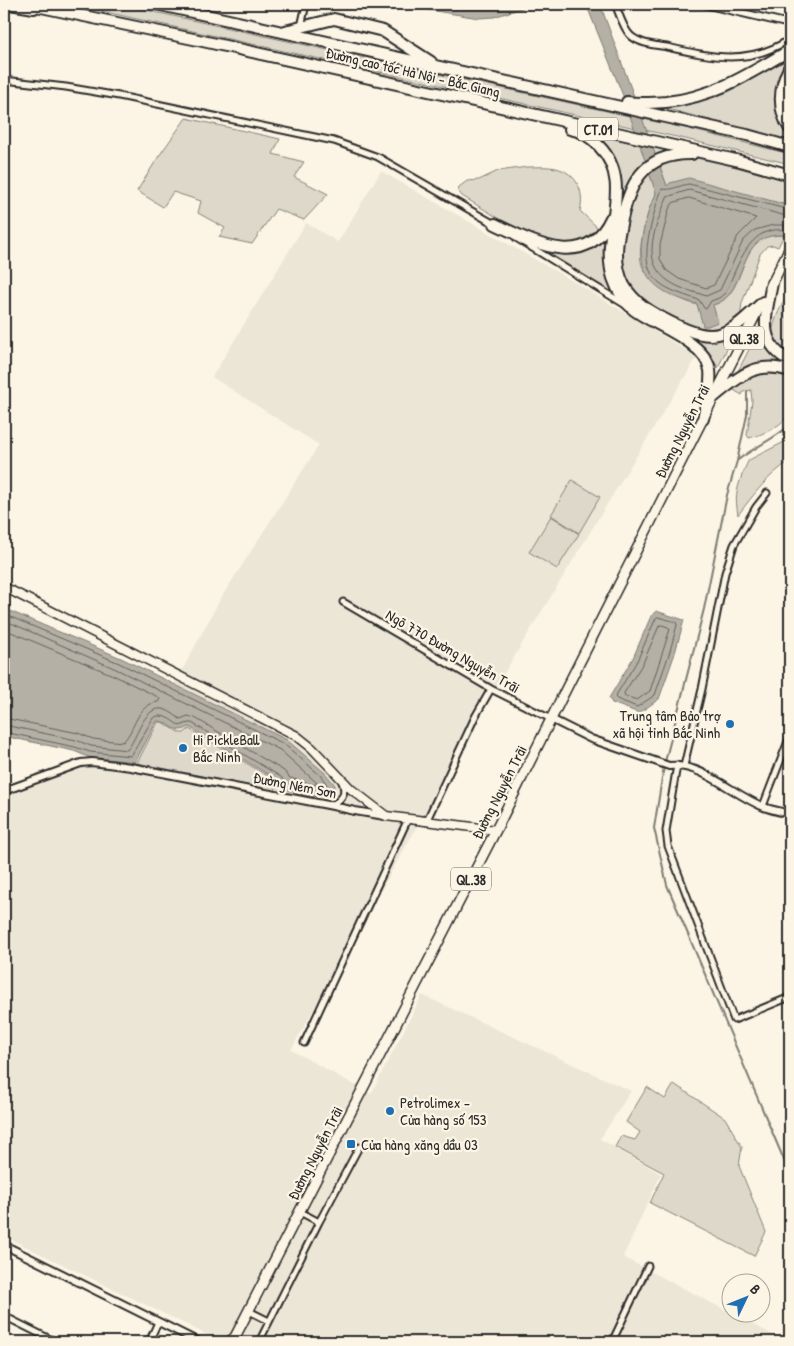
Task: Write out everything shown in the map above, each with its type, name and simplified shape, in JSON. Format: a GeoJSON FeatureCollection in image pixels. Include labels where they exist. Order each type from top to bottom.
{"type":"FeatureCollection","features":[{"type":"Feature","properties":{"kind":"highway"},"geometry":{"type":"LineString","coordinates":[[10,4],[61,12]]}},
{"type":"Feature","properties":{"kind":"highway","name":"Đường cao tốc Hà Nội - Bắc Giang"},"geometry":{"type":"LineString","coordinates":[[27,4],[198,40],[740,161],[790,176]]}},
{"type":"Feature","properties":{"kind":"highway","name":"Đường cao tốc Hà Nội - Bắc Giang"},"geometry":{"type":"LineString","coordinates":[[156,4],[491,77],[746,135],[790,147]]}},
{"type":"Feature","properties":{"kind":"highway"},"geometry":{"type":"LineString","coordinates":[[283,32],[334,19],[382,31],[436,66]]}},
{"type":"Feature","properties":{"kind":"highway"},"geometry":{"type":"LineString","coordinates":[[491,77],[526,80],[634,103],[657,103],[686,100],[710,93],[733,83],[790,50]]}},
{"type":"Feature","properties":{"kind":"highway"},"geometry":{"type":"LineString","coordinates":[[790,66],[783,79],[780,107],[790,129]]}},
{"type":"Feature","properties":{"kind":"highway"},"geometry":{"type":"LineString","coordinates":[[405,86],[434,99],[579,131],[604,150],[614,169],[617,188],[610,244],[611,268],[617,289],[633,309],[696,347],[703,355],[709,365],[710,378],[703,419]]}},
{"type":"Feature","properties":{"kind":"highway"},"geometry":{"type":"LineString","coordinates":[[762,302],[734,328],[716,335],[692,332],[648,310],[630,294],[619,270],[617,253],[622,217],[634,183],[651,165],[669,156],[693,154],[755,170],[790,176]]}},
{"type":"Feature","properties":{"kind":"highway"},"geometry":{"type":"LineString","coordinates":[[495,224],[530,241],[560,250],[583,245],[594,240],[606,228],[614,210]]}},
{"type":"Feature","properties":{"kind":"highway","name":"Đường Nguyễn Trãi"},"geometry":{"type":"LineString","coordinates":[[233,1341],[496,830],[790,247]]}},
{"type":"Feature","properties":{"kind":"highway"},"geometry":{"type":"LineString","coordinates":[[772,283],[766,315],[766,331],[771,346],[776,352],[790,361]]}},
{"type":"Feature","properties":{"kind":"highway"},"geometry":{"type":"LineString","coordinates":[[715,396],[737,378],[754,369],[764,367],[790,371]]}},
{"type":"Feature","properties":{"kind":"main road"},"geometry":{"type":"LineString","coordinates":[[4,588],[297,736],[312,748],[362,798],[386,816]]}},
{"type":"Feature","properties":{"kind":"main road","name":"Đường Ném Sơn"},"geometry":{"type":"LineString","coordinates":[[386,816],[496,830]]}},
{"type":"Feature","properties":{"kind":"street"},"geometry":{"type":"LineString","coordinates":[[301,28],[306,4]]}},
{"type":"Feature","properties":{"kind":"street"},"geometry":{"type":"LineString","coordinates":[[615,4],[627,30],[634,38],[645,43],[706,56],[730,57],[762,53],[777,48],[790,39]]}},
{"type":"Feature","properties":{"kind":"street"},"geometry":{"type":"LineString","coordinates":[[704,4],[790,24]]}},
{"type":"Feature","properties":{"kind":"street"},"geometry":{"type":"LineString","coordinates":[[4,80],[66,87],[119,96],[334,142],[378,157],[495,224],[633,309]]}},
{"type":"Feature","properties":{"kind":"street"},"geometry":{"type":"LineString","coordinates":[[767,493],[756,507],[734,545],[725,572],[702,689],[677,765],[666,830],[668,846],[734,1020],[790,997]]}},
{"type":"Feature","properties":{"kind":"street","name":"Ngõ 770 Đường Nguyễn Trãi"},"geometry":{"type":"LineString","coordinates":[[343,602],[491,689],[551,719]]}},
{"type":"Feature","properties":{"kind":"street"},"geometry":{"type":"LineString","coordinates":[[426,822],[475,718],[491,689]]}},
{"type":"Feature","properties":{"kind":"street"},"geometry":{"type":"LineString","coordinates":[[551,719],[592,739],[654,761],[692,768],[763,806],[790,814]]}},
{"type":"Feature","properties":{"kind":"street"},"geometry":{"type":"LineString","coordinates":[[763,806],[790,736]]}},
{"type":"Feature","properties":{"kind":"street","name":"Đường Ném Sơn"},"geometry":{"type":"LineString","coordinates":[[4,791],[81,763],[92,762],[131,767],[386,816]]}},
{"type":"Feature","properties":{"kind":"street"},"geometry":{"type":"LineString","coordinates":[[329,805],[338,801],[344,794],[345,789],[341,779]]}},
{"type":"Feature","properties":{"kind":"street"},"geometry":{"type":"LineString","coordinates":[[304,1043],[408,819]]}},
{"type":"Feature","properties":{"kind":"street"},"geometry":{"type":"LineString","coordinates":[[259,1342],[359,1147]]}},
{"type":"Feature","properties":{"kind":"street"},"geometry":{"type":"LineString","coordinates":[[300,1212],[319,1222]]}},
{"type":"Feature","properties":{"kind":"street"},"geometry":{"type":"LineString","coordinates":[[4,1245],[199,1342]]}},
{"type":"Feature","properties":{"kind":"street"},"geometry":{"type":"LineString","coordinates":[[612,1342],[648,1266]]}},
{"type":"Feature","properties":{"kind":"street"},"geometry":{"type":"LineString","coordinates":[[248,1311],[269,1321]]}},
{"type":"Feature","properties":{"kind":"street"},"geometry":{"type":"LineString","coordinates":[[4,1316],[56,1342]]}},
{"type":"Feature","properties":{"kind":"street"},"geometry":{"type":"LineString","coordinates":[[149,1342],[158,1322]]}},
{"type":"Feature","properties":{"kind":"shaded area"},"geometry":{"type":"Polygon","coordinates":[[[69,4],[118,4],[689,129],[790,154],[790,164],[681,138],[69,4]]]}},
{"type":"Feature","properties":{"kind":"shaded area"},"geometry":{"type":"Polygon","coordinates":[[[790,55],[790,60],[786,65],[781,120],[790,137],[790,141],[664,108],[720,95],[756,77],[790,55]]]}},
{"type":"Feature","properties":{"kind":"shaded area"},"geometry":{"type":"Polygon","coordinates":[[[186,118],[280,139],[273,154],[304,162],[294,177],[328,194],[304,220],[276,209],[252,244],[219,237],[225,228],[198,213],[201,201],[173,192],[163,207],[137,191],[186,118]]]}},
{"type":"Feature","properties":{"kind":"shaded area"},"geometry":{"type":"Polygon","coordinates":[[[590,130],[682,150],[628,185],[620,204],[614,160],[610,152],[590,130]]]}},
{"type":"Feature","properties":{"kind":"shaded area"},"geometry":{"type":"Polygon","coordinates":[[[693,157],[790,179],[790,206],[759,198],[667,186],[659,164],[693,157]]]}},
{"type":"Feature","properties":{"kind":"shaded area"},"geometry":{"type":"Polygon","coordinates":[[[528,167],[553,167],[569,174],[578,184],[580,190],[580,211],[598,228],[585,239],[573,243],[552,245],[518,230],[462,196],[458,191],[459,187],[467,181],[479,180],[498,171],[528,167]]]}},
{"type":"Feature","properties":{"kind":"shaded area"},"geometry":{"type":"Polygon","coordinates":[[[381,171],[583,287],[697,357],[498,683],[291,1050],[371,1094],[422,995],[631,1091],[600,1139],[661,1174],[623,1257],[722,1308],[722,1324],[752,1324],[787,1342],[222,1342],[4,1236],[4,785],[83,759],[132,763],[221,598],[319,445],[212,377],[306,223],[338,242],[381,171]]]}},
{"type":"Feature","properties":{"kind":"shaded area"},"geometry":{"type":"Polygon","coordinates":[[[649,172],[656,193],[644,230],[640,256],[641,264],[653,279],[685,301],[696,305],[708,306],[723,301],[730,294],[754,246],[763,238],[784,235],[778,247],[773,245],[767,246],[760,254],[742,303],[740,319],[718,331],[697,329],[657,310],[641,299],[626,281],[619,252],[633,194],[649,172]]]}},
{"type":"Feature","properties":{"kind":"shaded area"},"geometry":{"type":"Polygon","coordinates":[[[606,234],[606,268],[612,288],[611,291],[544,253],[545,251],[562,253],[606,234]]]}},
{"type":"Feature","properties":{"kind":"shaded area"},"geometry":{"type":"Polygon","coordinates":[[[790,293],[790,356],[778,348],[771,336],[780,307],[790,293]]]}},
{"type":"Feature","properties":{"kind":"shaded area"},"geometry":{"type":"Polygon","coordinates":[[[760,328],[770,350],[778,358],[790,365],[790,367],[735,377],[760,328]]]}},
{"type":"Feature","properties":{"kind":"shaded area"},"geometry":{"type":"Polygon","coordinates":[[[734,333],[718,368],[706,348],[688,335],[722,338],[734,333]]]}},
{"type":"Feature","properties":{"kind":"shaded area"},"geometry":{"type":"Polygon","coordinates":[[[766,372],[790,375],[791,407],[788,415],[779,425],[767,432],[749,438],[747,435],[752,401],[751,390],[743,392],[742,395],[732,389],[748,378],[766,372]]]}},
{"type":"Feature","properties":{"kind":"shaded area"},"geometry":{"type":"Polygon","coordinates":[[[790,439],[790,461],[768,479],[738,515],[737,490],[749,460],[790,439]]]}},
{"type":"Feature","properties":{"kind":"shaded area"},"geometry":{"type":"Polygon","coordinates":[[[572,480],[600,497],[579,533],[551,515],[572,480]]]}},
{"type":"Feature","properties":{"kind":"shaded area"},"geometry":{"type":"Polygon","coordinates":[[[551,516],[579,534],[557,569],[529,552],[551,516]]]}},
{"type":"Feature","properties":{"kind":"shaded area","name":"Hi PickleBall Bắc Ninh"},"geometry":{"type":"Polygon","coordinates":[[[158,722],[162,722],[180,733],[184,733],[189,729],[278,782],[275,791],[137,763],[158,722]]]}},
{"type":"Feature","properties":{"kind":"shaded area"},"geometry":{"type":"Polygon","coordinates":[[[674,1084],[725,1118],[742,1147],[739,1166],[766,1232],[754,1256],[650,1203],[664,1173],[615,1147],[621,1136],[635,1140],[640,1132],[626,1122],[647,1087],[665,1099],[674,1084]]]}},
{"type":"Feature","properties":{"kind":"water"},"geometry":{"type":"Polygon","coordinates":[[[391,4],[435,4],[482,8],[504,4],[534,4],[494,17],[479,18],[391,4]]]}},
{"type":"Feature","properties":{"kind":"water"},"geometry":{"type":"Polygon","coordinates":[[[586,4],[600,4],[667,186],[670,183],[689,178],[790,206],[790,237],[783,235],[771,236],[760,241],[752,249],[731,292],[724,300],[713,305],[718,322],[708,326],[703,326],[697,304],[678,298],[663,290],[652,281],[645,270],[642,258],[644,226],[656,193],[624,98],[586,4]]]}},
{"type":"Feature","properties":{"kind":"water"},"geometry":{"type":"Polygon","coordinates":[[[5,609],[121,658],[287,740],[325,773],[335,785],[334,791],[328,795],[314,797],[278,787],[279,781],[189,727],[180,730],[157,721],[135,762],[88,757],[74,751],[4,736],[5,609]]]}},
{"type":"Feature","properties":{"kind":"water"},"geometry":{"type":"Polygon","coordinates":[[[656,611],[684,620],[659,699],[639,713],[612,703],[609,698],[633,658],[651,616],[656,611]]]}},
{"type":"Feature","properties":{"kind":"waterway"},"geometry":{"type":"LineString","coordinates":[[665,762],[704,609],[727,495],[737,461],[747,415],[747,391]]}},
{"type":"Feature","properties":{"kind":"waterway"},"geometry":{"type":"LineString","coordinates":[[738,460],[778,435],[790,425]]}},
{"type":"Feature","properties":{"kind":"waterway"},"geometry":{"type":"LineString","coordinates":[[664,766],[654,828],[667,885],[790,1174]]}},
{"type":"Feature","properties":{"kind":"place","name":"Trung tâm Bảo trợ xã hội tỉnh Bắc Ninh"},"geometry":{"type":"Point","coordinates":[730,724]}},
{"type":"Feature","properties":{"kind":"place","name":"Hi PickleBall Bắc Ninh"},"geometry":{"type":"Point","coordinates":[183,748]}},
{"type":"Feature","properties":{"kind":"place","name":"Petrolimex – Cửa hàng số 153"},"geometry":{"type":"Point","coordinates":[390,1111]}},
{"type":"Feature","properties":{"kind":"place","name":"Cửa hàng xăng dầu 03"},"geometry":{"type":"Point","coordinates":[351,1144]}}]}
